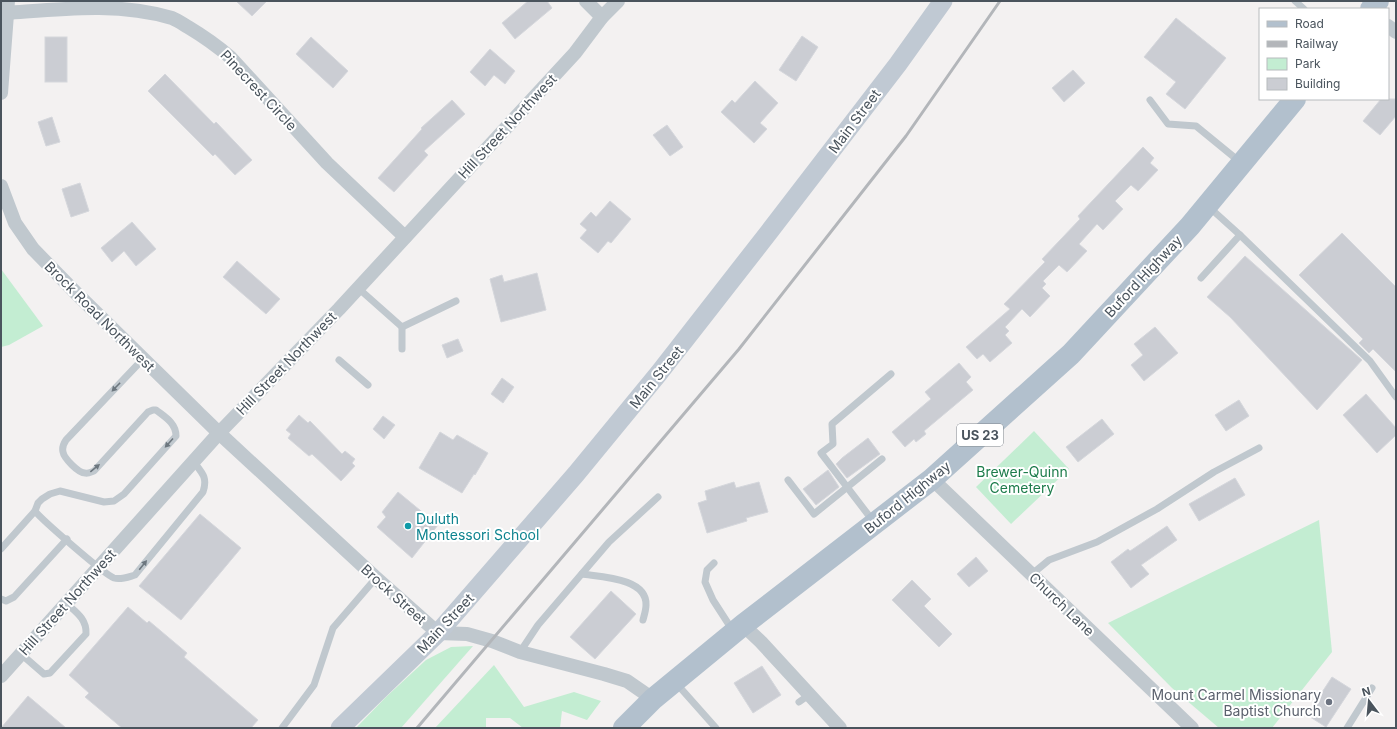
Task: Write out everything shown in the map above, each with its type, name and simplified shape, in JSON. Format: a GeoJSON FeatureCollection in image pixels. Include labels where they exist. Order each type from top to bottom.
{"type":"FeatureCollection","features":[{"type":"Feature","properties":{"kind":"main road","name":"Buford Highway"},"geometry":{"type":"LineString","coordinates":[[624,728],[653,699],[738,629],[932,479],[1071,354],[1190,226],[1295,100]]}},
{"type":"Feature","properties":{"kind":"street"},"geometry":{"type":"LineString","coordinates":[[586,1],[602,17],[618,1]]}},
{"type":"Feature","properties":{"kind":"street","name":"Main Street"},"geometry":{"type":"LineString","coordinates":[[340,728],[438,633],[576,474],[659,373],[898,64],[942,1]]}},
{"type":"Feature","properties":{"kind":"street"},"geometry":{"type":"LineString","coordinates":[[1,93],[8,7]]}},
{"type":"Feature","properties":{"kind":"street","name":"Pinecrest Circle"},"geometry":{"type":"LineString","coordinates":[[8,7],[99,7],[138,11],[173,18],[212,42],[230,57],[327,163],[405,237]]}},
{"type":"Feature","properties":{"kind":"street","name":"Hill Street Northwest"},"geometry":{"type":"LineString","coordinates":[[1,676],[219,433],[358,288],[575,54],[602,17]]}},
{"type":"Feature","properties":{"kind":"street","name":"Brock Road Northwest"},"geometry":{"type":"LineString","coordinates":[[1,186],[15,223],[33,249],[219,433]]}},
{"type":"Feature","properties":{"kind":"street","name":"Brock Street"},"geometry":{"type":"LineString","coordinates":[[219,433],[438,633],[467,634],[492,641],[520,652],[627,681],[653,699]]}},
{"type":"Feature","properties":{"kind":"street","name":"Church Lane"},"geometry":{"type":"LineString","coordinates":[[932,479],[1192,728]]}},
{"type":"Feature","properties":{"kind":"street"},"geometry":{"type":"LineString","coordinates":[[738,629],[761,642],[804,698],[840,728]]}},
{"type":"Feature","properties":{"kind":"lane"},"geometry":{"type":"LineString","coordinates":[[1295,1],[1303,8]]}},
{"type":"Feature","properties":{"kind":"lane"},"geometry":{"type":"LineString","coordinates":[[1150,100],[1168,124],[1196,126],[1242,163]]}},
{"type":"Feature","properties":{"kind":"lane"},"geometry":{"type":"LineString","coordinates":[[1207,206],[1240,235],[1370,361],[1396,397]]}},
{"type":"Feature","properties":{"kind":"lane"},"geometry":{"type":"LineString","coordinates":[[1201,278],[1240,235]]}},
{"type":"Feature","properties":{"kind":"lane"},"geometry":{"type":"LineString","coordinates":[[358,288],[402,327],[402,349]]}},
{"type":"Feature","properties":{"kind":"lane"},"geometry":{"type":"LineString","coordinates":[[402,327],[456,301]]}},
{"type":"Feature","properties":{"kind":"lane"},"geometry":{"type":"LineString","coordinates":[[1,550],[35,511],[38,503],[50,494],[60,491],[104,502],[114,501],[124,494],[176,436],[176,431],[173,424],[156,410],[153,410],[148,412],[94,471],[87,474],[81,472],[66,459],[62,451],[66,440],[143,359]]}},
{"type":"Feature","properties":{"kind":"lane"},"geometry":{"type":"LineString","coordinates":[[340,360],[368,385]]}},
{"type":"Feature","properties":{"kind":"lane"},"geometry":{"type":"LineString","coordinates":[[875,523],[821,453],[833,444],[832,424],[891,374]]}},
{"type":"Feature","properties":{"kind":"lane"},"geometry":{"type":"LineString","coordinates":[[1032,574],[1049,560],[1097,542],[1156,509],[1214,472],[1259,448]]}},
{"type":"Feature","properties":{"kind":"lane"},"geometry":{"type":"LineString","coordinates":[[788,480],[814,514],[882,459]]}},
{"type":"Feature","properties":{"kind":"lane"},"geometry":{"type":"LineString","coordinates":[[35,511],[113,578],[124,578],[135,575],[203,492],[206,484],[204,475],[194,461]]}},
{"type":"Feature","properties":{"kind":"lane"},"geometry":{"type":"LineString","coordinates":[[520,652],[538,625],[609,542],[658,497]]}},
{"type":"Feature","properties":{"kind":"lane"},"geometry":{"type":"LineString","coordinates":[[1,599],[6,601],[14,597],[67,539]]}},
{"type":"Feature","properties":{"kind":"lane"},"geometry":{"type":"LineString","coordinates":[[714,563],[707,570],[705,582],[713,600],[738,629]]}},
{"type":"Feature","properties":{"kind":"lane"},"geometry":{"type":"LineString","coordinates":[[582,574],[631,583],[641,591],[646,604],[643,620]]}},
{"type":"Feature","properties":{"kind":"lane"},"geometry":{"type":"LineString","coordinates":[[282,728],[314,685],[333,628],[376,578]]}},
{"type":"Feature","properties":{"kind":"lane"},"geometry":{"type":"LineString","coordinates":[[21,654],[44,674],[47,674],[50,673],[86,634],[87,628],[82,616],[66,603]]}},
{"type":"Feature","properties":{"kind":"lane"},"geometry":{"type":"LineString","coordinates":[[675,682],[716,728]]}},
{"type":"Feature","properties":{"kind":"lane"},"geometry":{"type":"LineString","coordinates":[[1347,728],[1372,688]]}},
{"type":"Feature","properties":{"kind":"green space"},"geometry":{"type":"Polygon","coordinates":[[[1,269],[43,326],[9,345],[1,347],[1,269]]]}},
{"type":"Feature","properties":{"kind":"green space","name":"Brewer-Quinn Cemetery"},"geometry":{"type":"Polygon","coordinates":[[[1034,431],[1069,469],[1011,524],[976,487],[1034,431]]]}},
{"type":"Feature","properties":{"kind":"green space"},"geometry":{"type":"Polygon","coordinates":[[[1319,520],[1332,652],[1272,728],[1219,728],[1172,688],[1108,623],[1319,520]]]}},
{"type":"Feature","properties":{"kind":"green space"},"geometry":{"type":"Polygon","coordinates":[[[473,646],[401,728],[356,728],[386,697],[426,660],[451,647],[473,646]]]}},
{"type":"Feature","properties":{"kind":"green space"},"geometry":{"type":"Polygon","coordinates":[[[494,665],[524,707],[574,692],[601,701],[587,720],[562,711],[560,728],[523,728],[510,718],[486,718],[486,728],[435,728],[494,665]]]}},
{"type":"Feature","properties":{"kind":"building"},"geometry":{"type":"Polygon","coordinates":[[[236,1],[267,1],[252,16],[236,1]]]}},
{"type":"Feature","properties":{"kind":"building"},"geometry":{"type":"Polygon","coordinates":[[[528,1],[547,1],[552,8],[515,39],[502,23],[528,1]]]}},
{"type":"Feature","properties":{"kind":"building"},"geometry":{"type":"Polygon","coordinates":[[[1176,18],[1226,58],[1185,109],[1166,94],[1176,82],[1144,57],[1176,18]]]}},
{"type":"Feature","properties":{"kind":"building"},"geometry":{"type":"Polygon","coordinates":[[[802,36],[818,47],[796,81],[779,70],[802,36]]]}},
{"type":"Feature","properties":{"kind":"building"},"geometry":{"type":"Polygon","coordinates":[[[45,37],[67,37],[67,82],[45,82],[45,37]]]}},
{"type":"Feature","properties":{"kind":"building"},"geometry":{"type":"Polygon","coordinates":[[[311,37],[348,71],[333,88],[296,54],[311,37]]]}},
{"type":"Feature","properties":{"kind":"building"},"geometry":{"type":"Polygon","coordinates":[[[490,49],[515,71],[505,84],[494,75],[485,86],[470,72],[490,49]]]}},
{"type":"Feature","properties":{"kind":"building"},"geometry":{"type":"Polygon","coordinates":[[[1073,70],[1085,83],[1064,102],[1052,88],[1073,70]]]}},
{"type":"Feature","properties":{"kind":"building"},"geometry":{"type":"Polygon","coordinates":[[[165,74],[214,124],[216,122],[252,160],[235,175],[215,154],[213,156],[148,91],[165,74]]]}},
{"type":"Feature","properties":{"kind":"building"},"geometry":{"type":"Polygon","coordinates":[[[755,81],[778,103],[760,123],[767,129],[754,143],[721,112],[732,100],[735,103],[755,81]]]}},
{"type":"Feature","properties":{"kind":"building"},"geometry":{"type":"Polygon","coordinates":[[[1396,99],[1396,116],[1380,135],[1363,121],[1380,100],[1396,99]]]}},
{"type":"Feature","properties":{"kind":"building"},"geometry":{"type":"Polygon","coordinates":[[[452,100],[465,114],[424,151],[428,155],[394,192],[378,178],[422,129],[421,128],[452,100]]]}},
{"type":"Feature","properties":{"kind":"building"},"geometry":{"type":"Polygon","coordinates":[[[52,117],[60,142],[46,146],[38,122],[52,117]]]}},
{"type":"Feature","properties":{"kind":"building"},"geometry":{"type":"Polygon","coordinates":[[[667,125],[683,147],[670,156],[653,135],[667,125]]]}},
{"type":"Feature","properties":{"kind":"building"},"geometry":{"type":"Polygon","coordinates":[[[1143,147],[1154,158],[1150,163],[1158,170],[1138,191],[1131,185],[1115,201],[1123,209],[1103,230],[1097,224],[1079,244],[1087,251],[1067,272],[1059,265],[1043,281],[1046,284],[1042,288],[1050,296],[1030,317],[1022,309],[1005,327],[1009,331],[1005,335],[1012,343],[990,362],[983,354],[977,359],[966,347],[1010,309],[1004,304],[1045,262],[1042,259],[1080,219],[1078,216],[1143,147]]]}},
{"type":"Feature","properties":{"kind":"building"},"geometry":{"type":"Polygon","coordinates":[[[80,183],[89,211],[71,217],[62,189],[80,183]]]}},
{"type":"Feature","properties":{"kind":"building"},"geometry":{"type":"Polygon","coordinates":[[[610,201],[631,219],[611,243],[608,241],[598,253],[580,238],[587,230],[580,224],[591,212],[596,217],[610,201]]]}},
{"type":"Feature","properties":{"kind":"building"},"geometry":{"type":"Polygon","coordinates":[[[132,222],[156,249],[136,266],[124,251],[112,262],[101,248],[132,222]]]}},
{"type":"Feature","properties":{"kind":"building"},"geometry":{"type":"Polygon","coordinates":[[[1342,233],[1396,287],[1396,372],[1373,349],[1369,353],[1359,343],[1363,339],[1299,275],[1342,233]]]}},
{"type":"Feature","properties":{"kind":"building"},"geometry":{"type":"Polygon","coordinates":[[[1245,256],[1362,360],[1317,410],[1230,317],[1207,297],[1245,256]]]}},
{"type":"Feature","properties":{"kind":"building"},"geometry":{"type":"Polygon","coordinates":[[[237,261],[280,299],[266,314],[223,277],[237,261]]]}},
{"type":"Feature","properties":{"kind":"building"},"geometry":{"type":"Polygon","coordinates":[[[537,273],[546,310],[501,322],[490,279],[502,275],[504,282],[537,273]]]}},
{"type":"Feature","properties":{"kind":"building"},"geometry":{"type":"Polygon","coordinates":[[[1155,327],[1178,353],[1144,381],[1131,365],[1143,355],[1134,344],[1155,327]]]}},
{"type":"Feature","properties":{"kind":"building"},"geometry":{"type":"Polygon","coordinates":[[[458,339],[463,351],[447,358],[442,345],[458,339]]]}},
{"type":"Feature","properties":{"kind":"building"},"geometry":{"type":"Polygon","coordinates":[[[959,363],[971,377],[966,382],[973,390],[924,431],[926,434],[916,442],[914,439],[905,447],[892,432],[931,399],[925,392],[959,363]]]}},
{"type":"Feature","properties":{"kind":"building"},"geometry":{"type":"Polygon","coordinates":[[[502,378],[514,387],[503,403],[491,394],[502,378]]]}},
{"type":"Feature","properties":{"kind":"building"},"geometry":{"type":"Polygon","coordinates":[[[1366,394],[1396,428],[1396,435],[1377,453],[1343,415],[1366,394]]]}},
{"type":"Feature","properties":{"kind":"building"},"geometry":{"type":"Polygon","coordinates":[[[1239,400],[1249,416],[1226,431],[1215,415],[1239,400]]]}},
{"type":"Feature","properties":{"kind":"building"},"geometry":{"type":"Polygon","coordinates":[[[299,415],[308,423],[310,421],[342,454],[345,451],[355,459],[352,463],[355,466],[341,481],[312,454],[309,456],[288,438],[291,434],[286,430],[299,415]]]}},
{"type":"Feature","properties":{"kind":"building"},"geometry":{"type":"Polygon","coordinates":[[[383,416],[395,425],[384,439],[373,429],[383,416]]]}},
{"type":"Feature","properties":{"kind":"building"},"geometry":{"type":"Polygon","coordinates":[[[1102,419],[1114,434],[1078,462],[1066,447],[1102,419]]]}},
{"type":"Feature","properties":{"kind":"building"},"geometry":{"type":"Polygon","coordinates":[[[440,432],[453,440],[457,435],[488,453],[462,493],[419,468],[440,432]]]}},
{"type":"Feature","properties":{"kind":"building"},"geometry":{"type":"Polygon","coordinates":[[[868,438],[880,454],[847,478],[836,464],[868,438]]]}},
{"type":"Feature","properties":{"kind":"building"},"geometry":{"type":"Polygon","coordinates":[[[828,470],[839,487],[816,505],[803,489],[828,470]]]}},
{"type":"Feature","properties":{"kind":"building"},"geometry":{"type":"Polygon","coordinates":[[[1235,478],[1245,495],[1199,521],[1189,504],[1235,478]]]}},
{"type":"Feature","properties":{"kind":"building"},"geometry":{"type":"Polygon","coordinates":[[[734,482],[736,488],[759,482],[768,512],[746,518],[747,521],[707,533],[698,503],[707,500],[705,491],[734,482]]]}},
{"type":"Feature","properties":{"kind":"building","name":"Duluth Montessori School"},"geometry":{"type":"Polygon","coordinates":[[[398,492],[438,525],[412,558],[377,527],[386,517],[382,512],[398,492]]]}},
{"type":"Feature","properties":{"kind":"building"},"geometry":{"type":"Polygon","coordinates":[[[200,514],[241,548],[181,620],[139,586],[200,514]]]}},
{"type":"Feature","properties":{"kind":"building"},"geometry":{"type":"Polygon","coordinates":[[[1167,526],[1177,540],[1141,565],[1149,574],[1131,588],[1111,562],[1128,549],[1130,551],[1167,526]]]}},
{"type":"Feature","properties":{"kind":"building"},"geometry":{"type":"Polygon","coordinates":[[[976,557],[988,571],[969,587],[957,574],[976,557]]]}},
{"type":"Feature","properties":{"kind":"building"},"geometry":{"type":"Polygon","coordinates":[[[912,580],[931,599],[924,606],[952,634],[939,647],[892,600],[912,580]]]}},
{"type":"Feature","properties":{"kind":"building"},"geometry":{"type":"Polygon","coordinates":[[[611,591],[636,614],[595,659],[570,637],[611,591]]]}},
{"type":"Feature","properties":{"kind":"building"},"geometry":{"type":"Polygon","coordinates":[[[128,607],[147,623],[149,621],[187,653],[184,657],[258,720],[251,728],[122,728],[85,697],[89,693],[69,675],[128,607]]]}},
{"type":"Feature","properties":{"kind":"building"},"geometry":{"type":"Polygon","coordinates":[[[762,666],[781,695],[753,713],[734,683],[762,666]]]}},
{"type":"Feature","properties":{"kind":"building","name":"Mount Carmel Missionary Baptist Church"},"geometry":{"type":"Polygon","coordinates":[[[1332,677],[1351,689],[1326,727],[1307,715],[1332,677]]]}},
{"type":"Feature","properties":{"kind":"building"},"geometry":{"type":"Polygon","coordinates":[[[28,696],[66,728],[1,728],[28,696]]]}},
{"type":"Feature","properties":{"kind":"railway"},"geometry":{"type":"LineString","coordinates":[[417,728],[739,349],[906,136],[1000,1]]}},
{"type":"Feature","properties":{"kind":"place","name":"Duluth Montessori School"},"geometry":{"type":"Point","coordinates":[408,526]}},
{"type":"Feature","properties":{"kind":"place","name":"Mount Carmel Missionary Baptist Church"},"geometry":{"type":"Point","coordinates":[1329,702]}}]}
